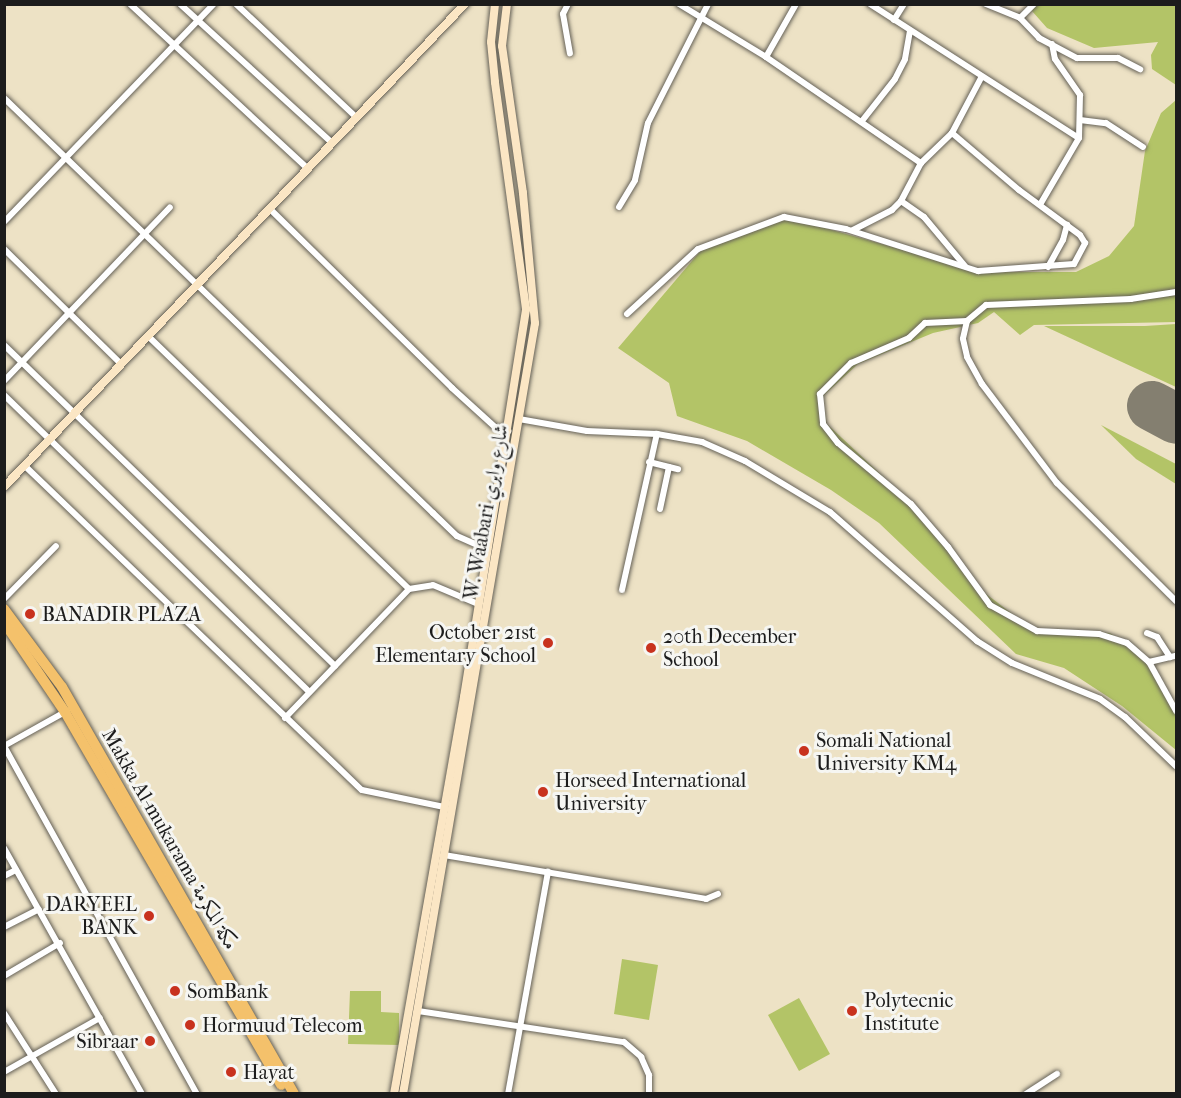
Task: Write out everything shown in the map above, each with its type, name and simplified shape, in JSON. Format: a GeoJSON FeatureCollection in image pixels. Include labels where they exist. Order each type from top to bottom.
{"type":"FeatureCollection","features":[{"type":"Feature","properties":{"kind":"highway","name":"Makka Al-mukarama مكة المكرمة"},"geometry":{"type":"LineString","coordinates":[[4,609],[45,660],[69,710],[286,1094]]}},
{"type":"Feature","properties":{"kind":"highway","name":"Makka Al-mukarama مكة المكرمة"},"geometry":{"type":"LineString","coordinates":[[4,622],[69,710],[294,1094]]}},
{"type":"Feature","properties":{"kind":"main road"},"geometry":{"type":"LineString","coordinates":[[4,488],[331,142],[465,4]]}},
{"type":"Feature","properties":{"kind":"main road","name":"W. Waabari شارع وابري"},"geometry":{"type":"LineString","coordinates":[[394,1094],[508,431],[526,299],[495,82],[491,42],[495,4]]}},
{"type":"Feature","properties":{"kind":"main road","name":"W. Waabari شارع وابري"},"geometry":{"type":"LineString","coordinates":[[403,1094],[519,419],[535,310],[524,193],[502,46],[507,4]]}},
{"type":"Feature","properties":{"kind":"street"},"geometry":{"type":"LineString","coordinates":[[130,4],[307,168]]}},
{"type":"Feature","properties":{"kind":"street"},"geometry":{"type":"LineString","coordinates":[[180,4],[331,142]]}},
{"type":"Feature","properties":{"kind":"street"},"geometry":{"type":"LineString","coordinates":[[4,222],[214,4]]}},
{"type":"Feature","properties":{"kind":"street"},"geometry":{"type":"LineString","coordinates":[[236,4],[356,117]]}},
{"type":"Feature","properties":{"kind":"street"},"geometry":{"type":"LineString","coordinates":[[568,4],[563,14],[570,53]]}},
{"type":"Feature","properties":{"kind":"street"},"geometry":{"type":"LineString","coordinates":[[679,4],[698,18],[766,57],[921,163]]}},
{"type":"Feature","properties":{"kind":"street"},"geometry":{"type":"LineString","coordinates":[[620,207],[635,180],[648,123],[698,18],[708,4]]}},
{"type":"Feature","properties":{"kind":"street"},"geometry":{"type":"LineString","coordinates":[[766,57],[796,4]]}},
{"type":"Feature","properties":{"kind":"street"},"geometry":{"type":"LineString","coordinates":[[870,4],[981,78],[1079,138]]}},
{"type":"Feature","properties":{"kind":"street"},"geometry":{"type":"LineString","coordinates":[[894,20],[904,4]]}},
{"type":"Feature","properties":{"kind":"street"},"geometry":{"type":"LineString","coordinates":[[986,4],[1020,18],[1027,30],[1077,58],[1118,58],[1140,69]]}},
{"type":"Feature","properties":{"kind":"street"},"geometry":{"type":"LineString","coordinates":[[1020,18],[1034,4]]}},
{"type":"Feature","properties":{"kind":"street"},"geometry":{"type":"LineString","coordinates":[[862,121],[895,79],[905,59],[910,30]]}},
{"type":"Feature","properties":{"kind":"street"},"geometry":{"type":"LineString","coordinates":[[1041,203],[1079,138],[1080,95],[1055,59],[1052,44]]}},
{"type":"Feature","properties":{"kind":"street"},"geometry":{"type":"LineString","coordinates":[[853,231],[892,210],[901,201],[921,163],[952,133],[981,78]]}},
{"type":"Feature","properties":{"kind":"street"},"geometry":{"type":"LineString","coordinates":[[4,98],[457,536],[488,550]]}},
{"type":"Feature","properties":{"kind":"street"},"geometry":{"type":"LineString","coordinates":[[1080,120],[1106,123],[1143,147]]}},
{"type":"Feature","properties":{"kind":"street"},"geometry":{"type":"LineString","coordinates":[[627,314],[698,249],[744,229],[798,217],[853,231],[978,271],[1066,267],[1078,258],[1083,239],[1041,203],[1018,190],[952,133]]}},
{"type":"Feature","properties":{"kind":"street"},"geometry":{"type":"LineString","coordinates":[[901,201],[924,217],[965,266]]}},
{"type":"Feature","properties":{"kind":"street"},"geometry":{"type":"LineString","coordinates":[[4,381],[170,207]]}},
{"type":"Feature","properties":{"kind":"street"},"geometry":{"type":"LineString","coordinates":[[269,208],[452,388],[495,427],[508,431]]}},
{"type":"Feature","properties":{"kind":"street"},"geometry":{"type":"LineString","coordinates":[[1048,267],[1063,240],[1067,225]]}},
{"type":"Feature","properties":{"kind":"street"},"geometry":{"type":"LineString","coordinates":[[4,249],[122,364]]}},
{"type":"Feature","properties":{"kind":"street"},"geometry":{"type":"LineString","coordinates":[[1176,291],[1131,299],[996,303],[979,309],[967,321],[963,339],[967,357],[1008,421],[1057,483],[1176,601]]}},
{"type":"Feature","properties":{"kind":"street"},"geometry":{"type":"LineString","coordinates":[[967,321],[925,323],[909,338],[851,363],[820,394],[823,424],[838,443],[911,504],[954,554],[977,591],[1003,615],[1037,631],[1115,637],[1137,648],[1149,662],[1176,711]]}},
{"type":"Feature","properties":{"kind":"street"},"geometry":{"type":"LineString","coordinates":[[148,336],[409,589]]}},
{"type":"Feature","properties":{"kind":"street"},"geometry":{"type":"LineString","coordinates":[[4,345],[335,666]]}},
{"type":"Feature","properties":{"kind":"street"},"geometry":{"type":"LineString","coordinates":[[4,395],[309,692]]}},
{"type":"Feature","properties":{"kind":"street"},"geometry":{"type":"LineString","coordinates":[[519,419],[587,431],[657,434],[715,446],[814,501],[977,641],[1012,663],[1100,699],[1125,717],[1176,766]]}},
{"type":"Feature","properties":{"kind":"street"},"geometry":{"type":"LineString","coordinates":[[622,590],[657,434]]}},
{"type":"Feature","properties":{"kind":"street"},"geometry":{"type":"LineString","coordinates":[[649,462],[678,469]]}},
{"type":"Feature","properties":{"kind":"street"},"geometry":{"type":"LineString","coordinates":[[25,466],[362,790],[444,807]]}},
{"type":"Feature","properties":{"kind":"street"},"geometry":{"type":"LineString","coordinates":[[660,509],[669,467]]}},
{"type":"Feature","properties":{"kind":"street"},"geometry":{"type":"LineString","coordinates":[[4,599],[56,546]]}},
{"type":"Feature","properties":{"kind":"street"},"geometry":{"type":"LineString","coordinates":[[285,718],[409,589],[433,585],[478,604]]}},
{"type":"Feature","properties":{"kind":"street"},"geometry":{"type":"LineString","coordinates":[[1148,633],[1157,637],[1173,656],[1149,662]]}},
{"type":"Feature","properties":{"kind":"street"},"geometry":{"type":"LineString","coordinates":[[69,710],[4,746],[197,1094]]}},
{"type":"Feature","properties":{"kind":"street"},"geometry":{"type":"LineString","coordinates":[[4,849],[60,943],[142,1094]]}},
{"type":"Feature","properties":{"kind":"street"},"geometry":{"type":"LineString","coordinates":[[444,855],[706,899],[718,894]]}},
{"type":"Feature","properties":{"kind":"street"},"geometry":{"type":"LineString","coordinates":[[4,876],[16,870]]}},
{"type":"Feature","properties":{"kind":"street"},"geometry":{"type":"LineString","coordinates":[[508,1094],[548,872]]}},
{"type":"Feature","properties":{"kind":"street"},"geometry":{"type":"LineString","coordinates":[[4,927],[39,909]]}},
{"type":"Feature","properties":{"kind":"street"},"geometry":{"type":"LineString","coordinates":[[4,976],[60,943]]}},
{"type":"Feature","properties":{"kind":"street"},"geometry":{"type":"LineString","coordinates":[[418,1011],[624,1042],[641,1057],[649,1076],[649,1094]]}},
{"type":"Feature","properties":{"kind":"street"},"geometry":{"type":"LineString","coordinates":[[4,1013],[56,1094]]}},
{"type":"Feature","properties":{"kind":"street"},"geometry":{"type":"LineString","coordinates":[[4,1072],[100,1018]]}},
{"type":"Feature","properties":{"kind":"street"},"geometry":{"type":"LineString","coordinates":[[1026,1094],[1057,1074]]}},
{"type":"Feature","properties":{"kind":"green space"},"geometry":{"type":"Polygon","coordinates":[[[1036,4],[1176,5],[1176,85],[1152,69],[1151,55],[1158,42],[1094,48],[1047,28],[1032,11],[1036,4]]]}},
{"type":"Feature","properties":{"kind":"green space"},"geometry":{"type":"Polygon","coordinates":[[[1176,100],[1176,322],[1034,325],[1020,335],[994,312],[978,323],[933,333],[858,364],[822,397],[827,424],[921,512],[977,587],[1031,628],[1110,633],[1149,660],[1176,708],[1176,750],[1122,706],[1064,668],[1016,654],[879,523],[831,490],[747,441],[677,416],[669,383],[618,348],[703,248],[789,218],[982,272],[1076,272],[1109,256],[1134,226],[1145,151],[1161,113],[1176,100]]]}},
{"type":"Feature","properties":{"kind":"green space"},"geometry":{"type":"Polygon","coordinates":[[[1176,324],[1176,387],[1044,326],[1145,326],[1176,324]]]}},
{"type":"Feature","properties":{"kind":"green space"},"geometry":{"type":"Polygon","coordinates":[[[1101,425],[1176,464],[1176,484],[1136,459],[1101,425]]]}},
{"type":"Feature","properties":{"kind":"green space"},"geometry":{"type":"Polygon","coordinates":[[[622,959],[658,965],[649,1020],[614,1014],[622,959]]]}},
{"type":"Feature","properties":{"kind":"green space"},"geometry":{"type":"Polygon","coordinates":[[[350,991],[381,991],[381,1012],[399,1013],[399,1045],[348,1044],[350,991]]]}},
{"type":"Feature","properties":{"kind":"green space"},"geometry":{"type":"Polygon","coordinates":[[[799,998],[830,1054],[799,1071],[768,1015],[799,998]]]}},
{"type":"Feature","properties":{"kind":"runway"},"geometry":{"type":"LineString","coordinates":[[1152,406],[1176,419]]}},
{"type":"Feature","properties":{"kind":"place","name":"BANADIR PLAZA"},"geometry":{"type":"Point","coordinates":[30,614]}},
{"type":"Feature","properties":{"kind":"place","name":"October 21st Elementary School"},"geometry":{"type":"Point","coordinates":[548,643]}},
{"type":"Feature","properties":{"kind":"place","name":"20th December School"},"geometry":{"type":"Point","coordinates":[651,648]}},
{"type":"Feature","properties":{"kind":"place","name":"Somali National University KM4"},"geometry":{"type":"Point","coordinates":[804,751]}},
{"type":"Feature","properties":{"kind":"place","name":"Horseed International University"},"geometry":{"type":"Point","coordinates":[543,792]}},
{"type":"Feature","properties":{"kind":"place","name":"DARYEEL BANK"},"geometry":{"type":"Point","coordinates":[149,916]}},
{"type":"Feature","properties":{"kind":"place","name":"SomBank"},"geometry":{"type":"Point","coordinates":[175,991]}},
{"type":"Feature","properties":{"kind":"place","name":"Polytecnic Institute"},"geometry":{"type":"Point","coordinates":[852,1011]}},
{"type":"Feature","properties":{"kind":"place","name":"Hormuud Telecom"},"geometry":{"type":"Point","coordinates":[190,1025]}},
{"type":"Feature","properties":{"kind":"place","name":"Sibraar"},"geometry":{"type":"Point","coordinates":[150,1041]}},
{"type":"Feature","properties":{"kind":"place","name":"Hayat"},"geometry":{"type":"Point","coordinates":[231,1072]}}]}
